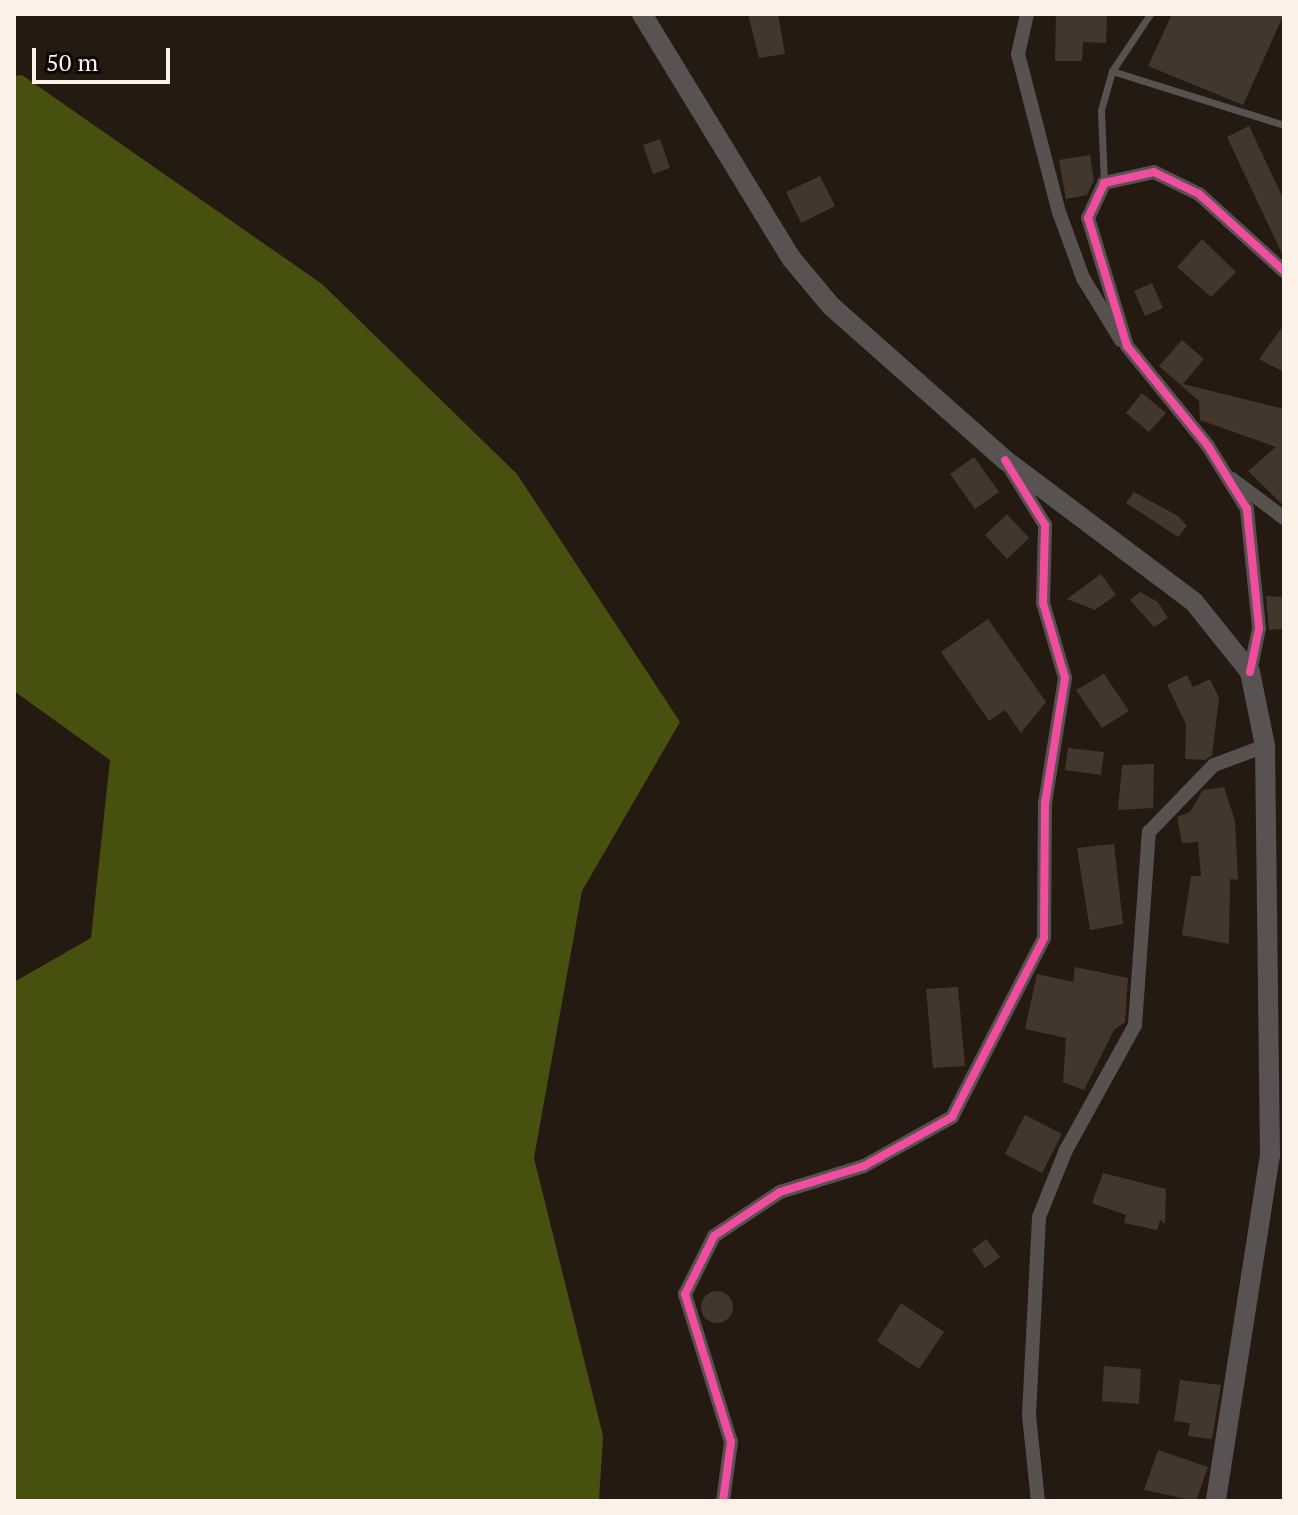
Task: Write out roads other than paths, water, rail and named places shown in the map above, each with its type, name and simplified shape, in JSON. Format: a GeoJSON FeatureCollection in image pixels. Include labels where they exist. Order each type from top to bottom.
{"type":"FeatureCollection","features":[{"type":"Feature","properties":{"kind":"main road"},"geometry":{"type":"LineString","coordinates":[[642,14],[791,258],[870,344],[1005,460],[1194,602],[1250,672],[1265,746],[1270,1155],[1216,1501]]}},
{"type":"Feature","properties":{"kind":"street"},"geometry":{"type":"LineString","coordinates":[[1027,14],[1018,54],[1059,212],[1083,278],[1127,346],[1232,479],[1247,509],[1257,578],[1258,655],[1250,672]]}},
{"type":"Feature","properties":{"kind":"street"},"geometry":{"type":"LineString","coordinates":[[1127,346],[1088,218],[1104,183],[1135,172],[1175,179],[1284,271]]}},
{"type":"Feature","properties":{"kind":"street"},"geometry":{"type":"LineString","coordinates":[[723,1501],[731,1442],[685,1294],[714,1236],[780,1192],[864,1166],[952,1117],[1044,938],[1045,803],[1065,678],[1043,603],[1045,525],[1005,460]]}},
{"type":"Feature","properties":{"kind":"street"},"geometry":{"type":"LineString","coordinates":[[1232,479],[1284,518]]}},
{"type":"Feature","properties":{"kind":"street"},"geometry":{"type":"LineString","coordinates":[[1038,1501],[1029,1415],[1039,1217],[1138,1016],[1149,832],[1214,765],[1265,746]]}},
{"type":"Feature","properties":{"kind":"lane"},"geometry":{"type":"LineString","coordinates":[[1104,183],[1101,110],[1112,71],[1150,14]]}},
{"type":"Feature","properties":{"kind":"lane"},"geometry":{"type":"LineString","coordinates":[[1112,71],[1284,125]]}}]}
